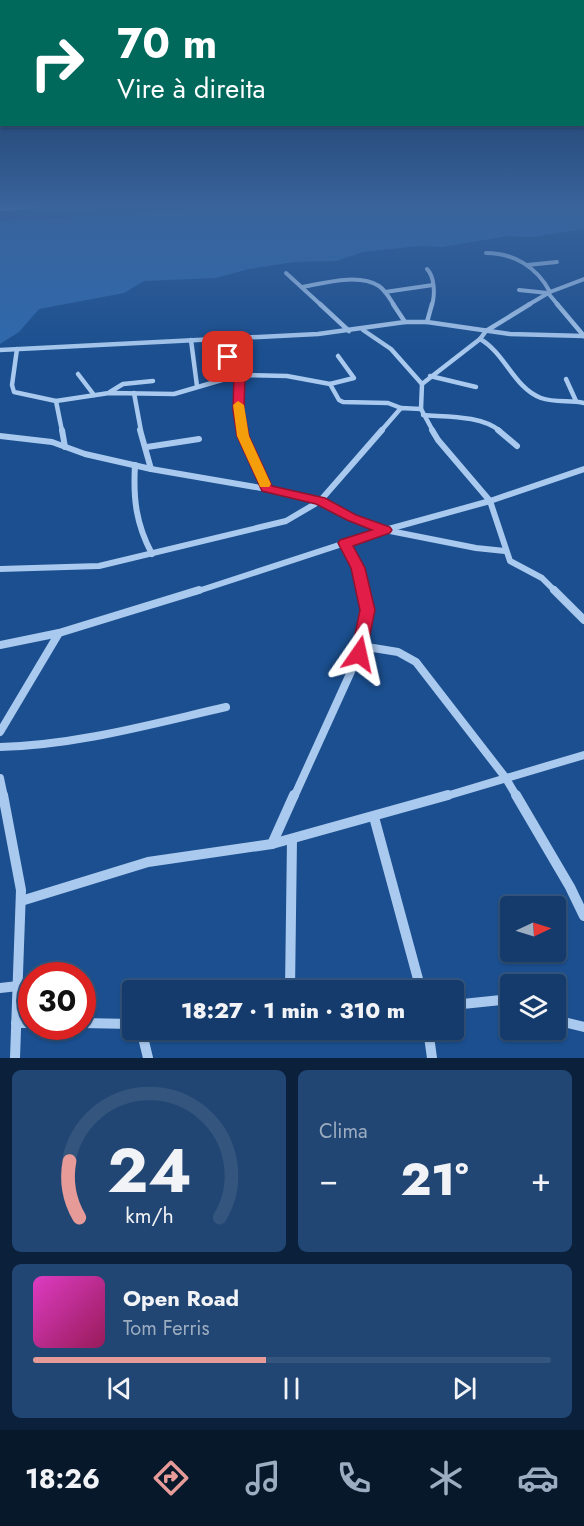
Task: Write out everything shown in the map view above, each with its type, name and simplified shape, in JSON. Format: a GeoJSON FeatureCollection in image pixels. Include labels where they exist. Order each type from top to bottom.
{"type":"FeatureCollection","features":[{"type":"Feature","properties":{"kind":"street"},"geometry":{"type":"LineString","coordinates":[[508,255],[538,274],[549,292],[584,336]]}},
{"type":"Feature","properties":{"kind":"street"},"geometry":{"type":"LineString","coordinates":[[526,265],[557,262]]}},
{"type":"Feature","properties":{"kind":"street"},"geometry":{"type":"LineString","coordinates":[[426,322],[434,298],[431,273],[427,269]]}},
{"type":"Feature","properties":{"kind":"street"},"geometry":{"type":"LineString","coordinates":[[286,273],[349,331]]}},
{"type":"Feature","properties":{"kind":"street"},"geometry":{"type":"LineString","coordinates":[[422,384],[480,339],[486,331],[549,292],[584,279]]}},
{"type":"Feature","properties":{"kind":"street"},"geometry":{"type":"LineString","coordinates":[[302,287],[351,282],[375,284],[385,292],[405,322]]}},
{"type":"Feature","properties":{"kind":"street"},"geometry":{"type":"LineString","coordinates":[[385,292],[433,285]]}},
{"type":"Feature","properties":{"kind":"street"},"geometry":{"type":"LineString","coordinates":[[519,290],[549,292]]}},
{"type":"Feature","properties":{"kind":"street"},"geometry":{"type":"LineString","coordinates":[[0,350],[217,340],[349,331],[405,322],[426,322],[510,334],[584,336]]}},
{"type":"Feature","properties":{"kind":"street"},"geometry":{"type":"LineString","coordinates":[[363,329],[391,349],[422,384],[422,412],[438,440],[490,501],[510,561],[517,567],[542,578],[584,620]]}},
{"type":"Feature","properties":{"kind":"street"},"geometry":{"type":"LineString","coordinates":[[480,339],[490,344],[503,357],[531,393],[541,399],[584,403]]}},
{"type":"Feature","properties":{"kind":"street"},"geometry":{"type":"LineString","coordinates":[[192,340],[197,386]]}},
{"type":"Feature","properties":{"kind":"street"},"geometry":{"type":"LineString","coordinates":[[217,340],[239,375],[238,410],[243,436],[267,489]]}},
{"type":"Feature","properties":{"kind":"street"},"geometry":{"type":"LineString","coordinates":[[17,349],[12,385],[14,392],[56,401],[109,393],[174,394],[239,375],[287,376],[330,384],[354,378],[338,356]]}},
{"type":"Feature","properties":{"kind":"street"},"geometry":{"type":"LineString","coordinates":[[78,374],[94,395]]}},
{"type":"Feature","properties":{"kind":"street"},"geometry":{"type":"LineString","coordinates":[[430,376],[476,387]]}},
{"type":"Feature","properties":{"kind":"street"},"geometry":{"type":"LineString","coordinates":[[566,380],[576,401]]}},
{"type":"Feature","properties":{"kind":"street"},"geometry":{"type":"LineString","coordinates":[[109,393],[123,384],[153,381]]}},
{"type":"Feature","properties":{"kind":"street"},"geometry":{"type":"LineString","coordinates":[[330,384],[343,402],[388,403],[401,408],[473,420],[495,427],[518,446]]}},
{"type":"Feature","properties":{"kind":"street"},"geometry":{"type":"LineString","coordinates":[[134,393],[152,469]]}},
{"type":"Feature","properties":{"kind":"street"},"geometry":{"type":"LineString","coordinates":[[56,401],[65,447]]}},
{"type":"Feature","properties":{"kind":"street"},"geometry":{"type":"LineString","coordinates":[[0,569],[99,566],[286,521],[320,501],[401,408]]}},
{"type":"Feature","properties":{"kind":"street"},"geometry":{"type":"LineString","coordinates":[[0,436],[52,442],[85,454],[152,469],[267,489],[320,501],[351,518],[385,530],[476,548],[505,551]]}},
{"type":"Feature","properties":{"kind":"street"},"geometry":{"type":"LineString","coordinates":[[147,447],[199,439]]}},
{"type":"Feature","properties":{"kind":"street"},"geometry":{"type":"LineString","coordinates":[[135,465],[132,509],[139,532],[152,554]]}},
{"type":"Feature","properties":{"kind":"street"},"geometry":{"type":"LineString","coordinates":[[0,645],[59,633],[385,530],[490,501],[584,469]]}},
{"type":"Feature","properties":{"kind":"street"},"geometry":{"type":"LineString","coordinates":[[272,844],[361,646],[367,610],[358,568],[345,543]]}},
{"type":"Feature","properties":{"kind":"street"},"geometry":{"type":"LineString","coordinates":[[0,732],[59,633]]}},
{"type":"Feature","properties":{"kind":"street"},"geometry":{"type":"LineString","coordinates":[[361,646],[411,657],[505,777],[570,887],[584,916]]}},
{"type":"Feature","properties":{"kind":"street"},"geometry":{"type":"LineString","coordinates":[[0,747],[40,746],[92,738],[226,707]]}},
{"type":"Feature","properties":{"kind":"street"},"geometry":{"type":"LineString","coordinates":[[21,901],[148,862],[292,839],[584,755]]}},
{"type":"Feature","properties":{"kind":"street"},"geometry":{"type":"LineString","coordinates":[[0,778],[21,890],[19,962]]}},
{"type":"Feature","properties":{"kind":"street"},"geometry":{"type":"LineString","coordinates":[[374,817],[418,980]]}},
{"type":"Feature","properties":{"kind":"street"},"geometry":{"type":"LineString","coordinates":[[290,980],[292,839]]}},
{"type":"Feature","properties":{"kind":"street"},"geometry":{"type":"LineString","coordinates":[[0,988],[18,986],[15,1058]]}},
{"type":"Feature","properties":{"kind":"street"},"geometry":{"type":"LineString","coordinates":[[464,1004],[500,1000]]}},
{"type":"Feature","properties":{"kind":"street"},"geometry":{"type":"LineString","coordinates":[[96,1023],[122,1024]]}},
{"type":"Feature","properties":{"kind":"street"},"geometry":{"type":"LineString","coordinates":[[566,1024],[584,1027]]}},
{"type":"Feature","properties":{"kind":"street"},"geometry":{"type":"LineString","coordinates":[[144,1040],[148,1058]]}},
{"type":"Feature","properties":{"kind":"street"},"geometry":{"type":"LineString","coordinates":[[430,1040],[432,1058]]}},
{"type":"Feature","properties":{"kind":"shaded area"},"geometry":{"type":"Polygon","coordinates":[[[0,255],[353,255],[336,261],[294,262],[249,269],[216,278],[144,281],[124,293],[39,309],[19,332],[0,344],[0,255]]]}},
{"type":"Feature","properties":{"kind":"slow traffic"},"geometry":{"type":"LineString","coordinates":[[238,405],[243,436],[265,484]]}},
{"type":"Feature","properties":{"kind":"route"},"geometry":{"type":"LineString","coordinates":[[228,357],[239,375],[238,410],[243,436],[267,489],[320,501],[351,518],[385,530],[345,543],[358,568],[367,610],[359,654]]}}]}
